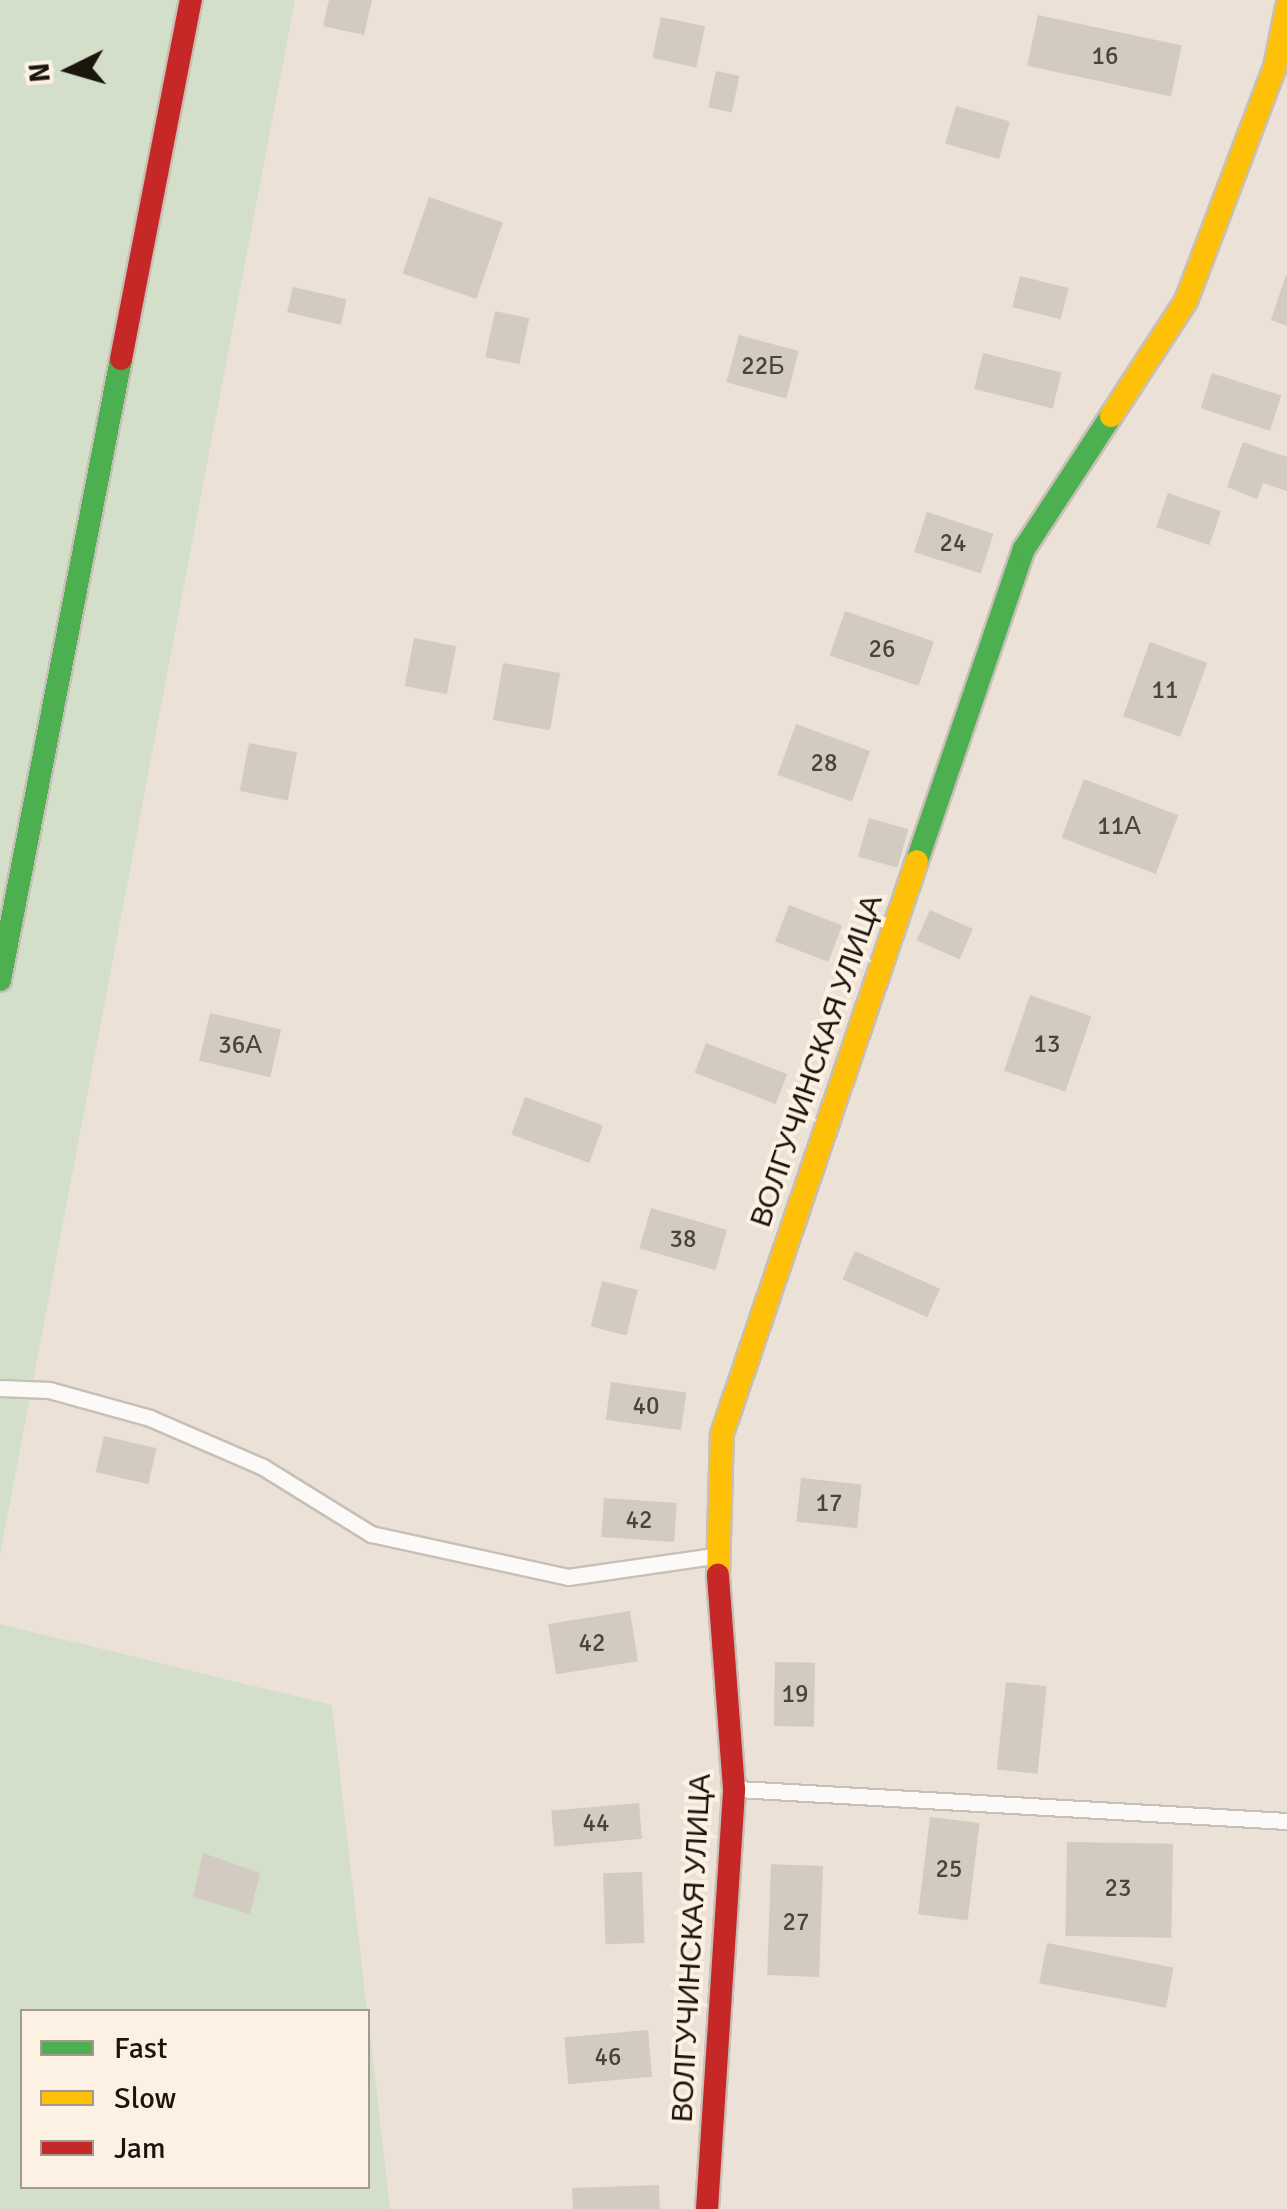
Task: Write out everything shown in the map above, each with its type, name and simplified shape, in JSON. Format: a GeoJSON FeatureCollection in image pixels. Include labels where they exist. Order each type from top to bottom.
{"type":"FeatureCollection","features":[{"type":"Feature","properties":{"kind":"street"},"geometry":{"type":"LineString","coordinates":[[0,980],[191,0]]}},
{"type":"Feature","properties":{"kind":"street","name":"ВОЛГУЧИНСКАЯ УЛИЦА"},"geometry":{"type":"LineString","coordinates":[[707,2209],[734,1789],[718,1556],[722,1434],[1024,548],[1186,301],[1274,68],[1287,7]]}},
{"type":"Feature","properties":{"kind":"lane"},"geometry":{"type":"LineString","coordinates":[[0,1388],[50,1390],[150,1418],[263,1468],[371,1534],[568,1577],[718,1556]]}},
{"type":"Feature","properties":{"kind":"lane"},"geometry":{"type":"LineString","coordinates":[[734,1789],[1287,1821]]}},
{"type":"Feature","properties":{"kind":"green space"},"geometry":{"type":"Polygon","coordinates":[[[0,0],[295,0],[0,1555],[0,0]]]}},
{"type":"Feature","properties":{"kind":"green space"},"geometry":{"type":"Polygon","coordinates":[[[0,1624],[332,1705],[367,2009],[20,2009],[20,2189],[370,2189],[370,2033],[390,2209],[0,2209],[0,1624]]]}},
{"type":"Feature","properties":{"kind":"building"},"geometry":{"type":"Polygon","coordinates":[[[329,0],[372,0],[364,35],[323,26],[329,0]]]}},
{"type":"Feature","properties":{"kind":"building"},"geometry":{"type":"Polygon","coordinates":[[[1038,15],[1182,46],[1171,96],[1027,66],[1038,15]]]}},
{"type":"Feature","properties":{"kind":"building"},"geometry":{"type":"Polygon","coordinates":[[[661,17],[705,26],[696,67],[652,58],[661,17]]]}},
{"type":"Feature","properties":{"kind":"building"},"geometry":{"type":"Polygon","coordinates":[[[716,71],[739,76],[732,112],[708,107],[716,71]]]}},
{"type":"Feature","properties":{"kind":"building"},"geometry":{"type":"Polygon","coordinates":[[[956,106],[1010,121],[999,159],[945,143],[956,106]]]}},
{"type":"Feature","properties":{"kind":"building"},"geometry":{"type":"Polygon","coordinates":[[[429,197],[503,222],[476,299],[403,274],[429,197]]]}},
{"type":"Feature","properties":{"kind":"building"},"geometry":{"type":"Polygon","coordinates":[[[1287,275],[1287,326],[1271,320],[1287,275]]]}},
{"type":"Feature","properties":{"kind":"building"},"geometry":{"type":"Polygon","coordinates":[[[1020,276],[1069,288],[1061,319],[1012,307],[1020,276]]]}},
{"type":"Feature","properties":{"kind":"building"},"geometry":{"type":"Polygon","coordinates":[[[293,287],[347,299],[341,325],[287,312],[293,287]]]}},
{"type":"Feature","properties":{"kind":"building"},"geometry":{"type":"Polygon","coordinates":[[[495,311],[529,318],[519,364],[485,357],[495,311]]]}},
{"type":"Feature","properties":{"kind":"building"},"geometry":{"type":"Polygon","coordinates":[[[739,335],[799,351],[786,398],[726,382],[739,335]]]}},
{"type":"Feature","properties":{"kind":"building"},"geometry":{"type":"Polygon","coordinates":[[[983,353],[1062,373],[1053,408],[974,389],[983,353]]]}},
{"type":"Feature","properties":{"kind":"building"},"geometry":{"type":"Polygon","coordinates":[[[1212,373],[1281,396],[1270,431],[1201,408],[1212,373]]]}},
{"type":"Feature","properties":{"kind":"building"},"geometry":{"type":"Polygon","coordinates":[[[1243,442],[1287,457],[1287,491],[1263,483],[1257,499],[1227,487],[1243,442]]]}},
{"type":"Feature","properties":{"kind":"building"},"geometry":{"type":"Polygon","coordinates":[[[1168,493],[1221,511],[1209,545],[1156,527],[1168,493]]]}},
{"type":"Feature","properties":{"kind":"building"},"geometry":{"type":"Polygon","coordinates":[[[927,512],[994,534],[981,574],[914,552],[927,512]]]}},
{"type":"Feature","properties":{"kind":"building"},"geometry":{"type":"Polygon","coordinates":[[[845,611],[934,642],[919,686],[830,655],[845,611]]]}},
{"type":"Feature","properties":{"kind":"building"},"geometry":{"type":"Polygon","coordinates":[[[414,638],[456,646],[447,694],[405,686],[414,638]]]}},
{"type":"Feature","properties":{"kind":"building"},"geometry":{"type":"Polygon","coordinates":[[[1150,642],[1207,663],[1180,737],[1123,716],[1150,642]]]}},
{"type":"Feature","properties":{"kind":"building"},"geometry":{"type":"Polygon","coordinates":[[[503,663],[560,673],[550,730],[493,720],[503,663]]]}},
{"type":"Feature","properties":{"kind":"building"},"geometry":{"type":"Polygon","coordinates":[[[796,724],[870,751],[852,802],[778,775],[796,724]]]}},
{"type":"Feature","properties":{"kind":"building"},"geometry":{"type":"Polygon","coordinates":[[[249,743],[297,752],[288,800],[240,791],[249,743]]]}},
{"type":"Feature","properties":{"kind":"building"},"geometry":{"type":"Polygon","coordinates":[[[1084,779],[1178,815],[1156,874],[1061,838],[1084,779]]]}},
{"type":"Feature","properties":{"kind":"building"},"geometry":{"type":"Polygon","coordinates":[[[869,818],[908,829],[897,868],[858,856],[869,818]]]}},
{"type":"Feature","properties":{"kind":"building"},"geometry":{"type":"Polygon","coordinates":[[[789,905],[842,925],[828,962],[775,941],[789,905]]]}},
{"type":"Feature","properties":{"kind":"building"},"geometry":{"type":"Polygon","coordinates":[[[930,910],[973,929],[960,959],[917,940],[930,910]]]}},
{"type":"Feature","properties":{"kind":"building"},"geometry":{"type":"Polygon","coordinates":[[[1030,995],[1091,1016],[1065,1092],[1004,1071],[1030,995]]]}},
{"type":"Feature","properties":{"kind":"building"},"geometry":{"type":"Polygon","coordinates":[[[210,1013],[281,1029],[270,1077],[199,1061],[210,1013]]]}},
{"type":"Feature","properties":{"kind":"building"},"geometry":{"type":"Polygon","coordinates":[[[706,1043],[787,1074],[776,1104],[695,1073],[706,1043]]]}},
{"type":"Feature","properties":{"kind":"building"},"geometry":{"type":"Polygon","coordinates":[[[525,1097],[603,1125],[589,1163],[511,1135],[525,1097]]]}},
{"type":"Feature","properties":{"kind":"building"},"geometry":{"type":"Polygon","coordinates":[[[651,1208],[727,1230],[715,1270],[639,1248],[651,1208]]]}},
{"type":"Feature","properties":{"kind":"building"},"geometry":{"type":"Polygon","coordinates":[[[855,1251],[940,1289],[927,1317],[842,1279],[855,1251]]]}},
{"type":"Feature","properties":{"kind":"building"},"geometry":{"type":"Polygon","coordinates":[[[602,1281],[638,1290],[627,1336],[591,1327],[602,1281]]]}},
{"type":"Feature","properties":{"kind":"building"},"geometry":{"type":"Polygon","coordinates":[[[611,1382],[686,1393],[681,1430],[606,1420],[611,1382]]]}},
{"type":"Feature","properties":{"kind":"building"},"geometry":{"type":"Polygon","coordinates":[[[104,1436],[157,1448],[148,1484],[96,1472],[104,1436]]]}},
{"type":"Feature","properties":{"kind":"building"},"geometry":{"type":"Polygon","coordinates":[[[801,1478],[862,1484],[857,1528],[796,1522],[801,1478]]]}},
{"type":"Feature","properties":{"kind":"building"},"geometry":{"type":"Polygon","coordinates":[[[604,1498],[677,1503],[674,1542],[601,1537],[604,1498]]]}},
{"type":"Feature","properties":{"kind":"building"},"geometry":{"type":"Polygon","coordinates":[[[630,1611],[638,1661],[556,1674],[548,1624],[630,1611]]]}},
{"type":"Feature","properties":{"kind":"building"},"geometry":{"type":"Polygon","coordinates":[[[775,1662],[815,1663],[814,1727],[774,1726],[775,1662]]]}},
{"type":"Feature","properties":{"kind":"building"},"geometry":{"type":"Polygon","coordinates":[[[1006,1682],[1047,1686],[1038,1774],[997,1770],[1006,1682]]]}},
{"type":"Feature","properties":{"kind":"building"},"geometry":{"type":"Polygon","coordinates":[[[639,1803],[642,1839],[554,1847],[551,1811],[639,1803]]]}},
{"type":"Feature","properties":{"kind":"building"},"geometry":{"type":"Polygon","coordinates":[[[930,1817],[980,1823],[968,1920],[918,1914],[930,1817]]]}},
{"type":"Feature","properties":{"kind":"building"},"geometry":{"type":"Polygon","coordinates":[[[1067,1842],[1173,1844],[1171,1938],[1065,1936],[1067,1842]]]}},
{"type":"Feature","properties":{"kind":"building"},"geometry":{"type":"Polygon","coordinates":[[[203,1853],[260,1873],[250,1914],[193,1897],[203,1853]]]}},
{"type":"Feature","properties":{"kind":"building"},"geometry":{"type":"Polygon","coordinates":[[[771,1864],[823,1866],[819,1977],[767,1975],[771,1864]]]}},
{"type":"Feature","properties":{"kind":"building"},"geometry":{"type":"Polygon","coordinates":[[[642,1872],[644,1943],[606,1944],[603,1873],[642,1872]]]}},
{"type":"Feature","properties":{"kind":"building"},"geometry":{"type":"Polygon","coordinates":[[[1047,1943],[1174,1968],[1166,2008],[1039,1983],[1047,1943]]]}},
{"type":"Feature","properties":{"kind":"building"},"geometry":{"type":"Polygon","coordinates":[[[648,2030],[652,2077],[568,2084],[564,2037],[648,2030]]]}},
{"type":"Feature","properties":{"kind":"building"},"geometry":{"type":"Polygon","coordinates":[[[659,2185],[660,2209],[573,2209],[572,2188],[659,2185]]]}},
{"type":"Feature","properties":{"kind":"traffic: fast"},"geometry":{"type":"LineString","coordinates":[[0,980],[121,359]]}},
{"type":"Feature","properties":{"kind":"traffic: fast"},"geometry":{"type":"LineString","coordinates":[[917,861],[1024,549],[1111,416]]}},
{"type":"Feature","properties":{"kind":"traffic: slow"},"geometry":{"type":"LineString","coordinates":[[1111,416],[1186,301],[1275,67],[1287,7]]}},
{"type":"Feature","properties":{"kind":"traffic: slow"},"geometry":{"type":"LineString","coordinates":[[718,1575],[722,1434],[917,861]]}},
{"type":"Feature","properties":{"kind":"traffic: jam"},"geometry":{"type":"LineString","coordinates":[[121,359],[191,0]]}},
{"type":"Feature","properties":{"kind":"traffic: jam"},"geometry":{"type":"LineString","coordinates":[[707,2209],[734,1789],[718,1575]]}}]}
